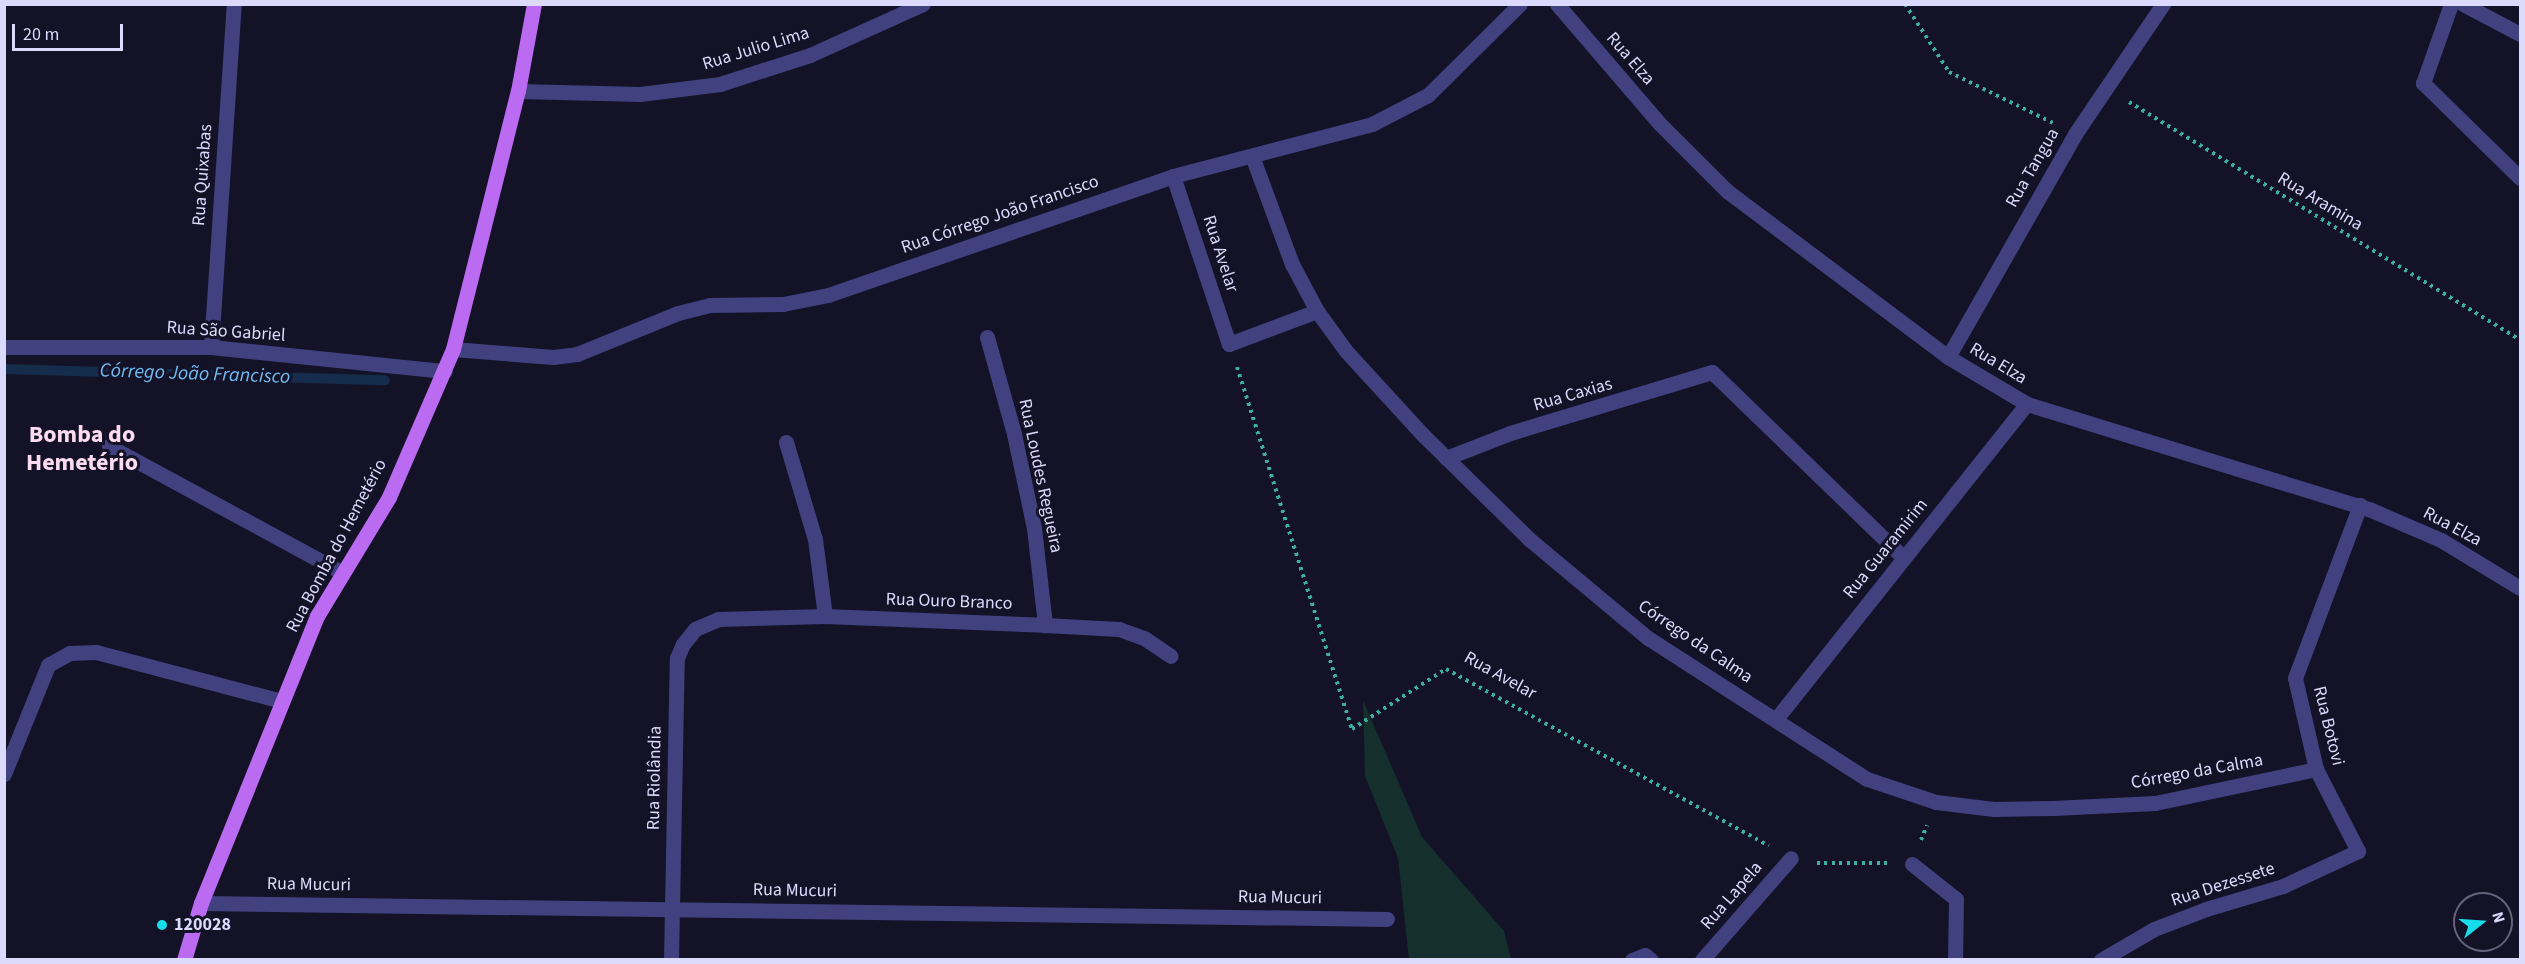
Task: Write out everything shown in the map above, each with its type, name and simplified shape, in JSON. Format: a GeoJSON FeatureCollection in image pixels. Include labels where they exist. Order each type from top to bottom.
{"type":"FeatureCollection","features":[{"type":"Feature","properties":{"kind":"main road","name":"Rua Bomba do Hemetério"},"geometry":{"type":"LineString","coordinates":[[184,960],[201,903],[317,616],[389,497],[445,371],[453,349],[518,91],[534,4]]}},
{"type":"Feature","properties":{"kind":"street","name":"Rua Quixabas"},"geometry":{"type":"LineString","coordinates":[[212,347],[234,4]]}},
{"type":"Feature","properties":{"kind":"street","name":"Rua Julio Lima"},"geometry":{"type":"LineString","coordinates":[[518,91],[640,93],[720,84],[810,55],[923,4]]}},
{"type":"Feature","properties":{"kind":"street","name":"Rua Córrego João Francisco"},"geometry":{"type":"LineString","coordinates":[[453,349],[552,357],[577,354],[678,313],[710,305],[783,304],[828,296],[1173,176],[1372,124],[1428,95],[1520,4]]}},
{"type":"Feature","properties":{"kind":"street","name":"Rua Elza"},"geometry":{"type":"LineString","coordinates":[[1557,4],[1660,124],[1727,191],[1948,357],[2027,404],[2360,506],[2441,540],[2520,588]]}},
{"type":"Feature","properties":{"kind":"street","name":"Rua Tangua"},"geometry":{"type":"LineString","coordinates":[[1948,357],[2075,134],[2163,4]]}},
{"type":"Feature","properties":{"kind":"street"},"geometry":{"type":"LineString","coordinates":[[2451,4],[2422,82],[2520,178]]}},
{"type":"Feature","properties":{"kind":"street"},"geometry":{"type":"LineString","coordinates":[[2463,4],[2520,34]]}},
{"type":"Feature","properties":{"kind":"street","name":"Córrego da Calma"},"geometry":{"type":"LineString","coordinates":[[1252,156],[1292,264],[1317,311],[1346,351],[1446,458],[1529,539],[1648,638],[1867,779],[1936,802],[1994,809],[2155,803],[2316,769]]}},
{"type":"Feature","properties":{"kind":"street","name":"Rua Avelar"},"geometry":{"type":"LineString","coordinates":[[1173,176],[1229,344]]}},
{"type":"Feature","properties":{"kind":"street"},"geometry":{"type":"LineString","coordinates":[[1229,344],[1317,311]]}},
{"type":"Feature","properties":{"kind":"street","name":"Rua Loudes Regueira"},"geometry":{"type":"LineString","coordinates":[[987,337],[1014,434],[1034,528],[1045,625]]}},
{"type":"Feature","properties":{"kind":"street","name":"Rua São Gabriel"},"geometry":{"type":"LineString","coordinates":[[4,347],[212,347],[445,371]]}},
{"type":"Feature","properties":{"kind":"street","name":"Rua Caxias"},"geometry":{"type":"LineString","coordinates":[[1446,458],[1510,433],[1712,372],[1904,558]]}},
{"type":"Feature","properties":{"kind":"street","name":"Rua Guaramirim"},"geometry":{"type":"LineString","coordinates":[[1776,719],[2027,404]]}},
{"type":"Feature","properties":{"kind":"street"},"geometry":{"type":"LineString","coordinates":[[786,442],[815,539],[825,616]]}},
{"type":"Feature","properties":{"kind":"street"},"geometry":{"type":"LineString","coordinates":[[109,447],[343,573]]}},
{"type":"Feature","properties":{"kind":"street","name":"Rua Botovi"},"geometry":{"type":"LineString","coordinates":[[2358,851],[2316,769],[2295,678],[2360,506]]}},
{"type":"Feature","properties":{"kind":"street","name":"Rua Ouro Branco"},"geometry":{"type":"LineString","coordinates":[[718,619],[825,616],[1119,629],[1144,638],[1171,656]]}},
{"type":"Feature","properties":{"kind":"street","name":"Rua Riolândia"},"geometry":{"type":"LineString","coordinates":[[671,960],[677,658],[683,644],[694,629],[718,619]]}},
{"type":"Feature","properties":{"kind":"street"},"geometry":{"type":"LineString","coordinates":[[4,774],[48,665],[70,653],[96,652],[282,701]]}},
{"type":"Feature","properties":{"kind":"street","name":"Rua Dezessete"},"geometry":{"type":"LineString","coordinates":[[2101,960],[2154,929],[2206,909],[2283,886],[2358,851]]}},
{"type":"Feature","properties":{"kind":"street","name":"Rua Lapela"},"geometry":{"type":"LineString","coordinates":[[1702,960],[1791,858]]}},
{"type":"Feature","properties":{"kind":"street"},"geometry":{"type":"LineString","coordinates":[[1912,864],[1956,899],[1955,960]]}},
{"type":"Feature","properties":{"kind":"street","name":"Rua Mucuri"},"geometry":{"type":"LineString","coordinates":[[201,903],[1387,919]]}},
{"type":"Feature","properties":{"kind":"street"},"geometry":{"type":"LineString","coordinates":[[1632,960],[1645,956],[1651,960]]}},
{"type":"Feature","properties":{"kind":"path"},"geometry":{"type":"LineString","coordinates":[[1905,4],[1949,72],[2075,134]]}},
{"type":"Feature","properties":{"kind":"path","name":"Rua Aramina"},"geometry":{"type":"LineString","coordinates":[[2106,87],[2520,340]]}},
{"type":"Feature","properties":{"kind":"path","name":"Rua Avelar"},"geometry":{"type":"LineString","coordinates":[[1229,344],[1352,729],[1446,669],[1800,862],[1912,864]]}},
{"type":"Feature","properties":{"kind":"path"},"geometry":{"type":"LineString","coordinates":[[1912,864],[1936,802]]}},
{"type":"Feature","properties":{"kind":"green space"},"geometry":{"type":"Polygon","coordinates":[[[1363,700],[1422,837],[1504,931],[1511,959],[1409,959],[1398,858],[1365,776],[1363,700]]]}},
{"type":"Feature","properties":{"kind":"waterway","name":"Córrego João Francisco"},"geometry":{"type":"LineString","coordinates":[[4,369],[385,380]]}},
{"type":"Feature","properties":{"kind":"place","name":"120028"},"geometry":{"type":"Point","coordinates":[162,925]}},
{"type":"Feature","properties":{"kind":"district","name":"Bomba do Hemetério"},"geometry":{"type":"Point","coordinates":[82,449]}}]}
